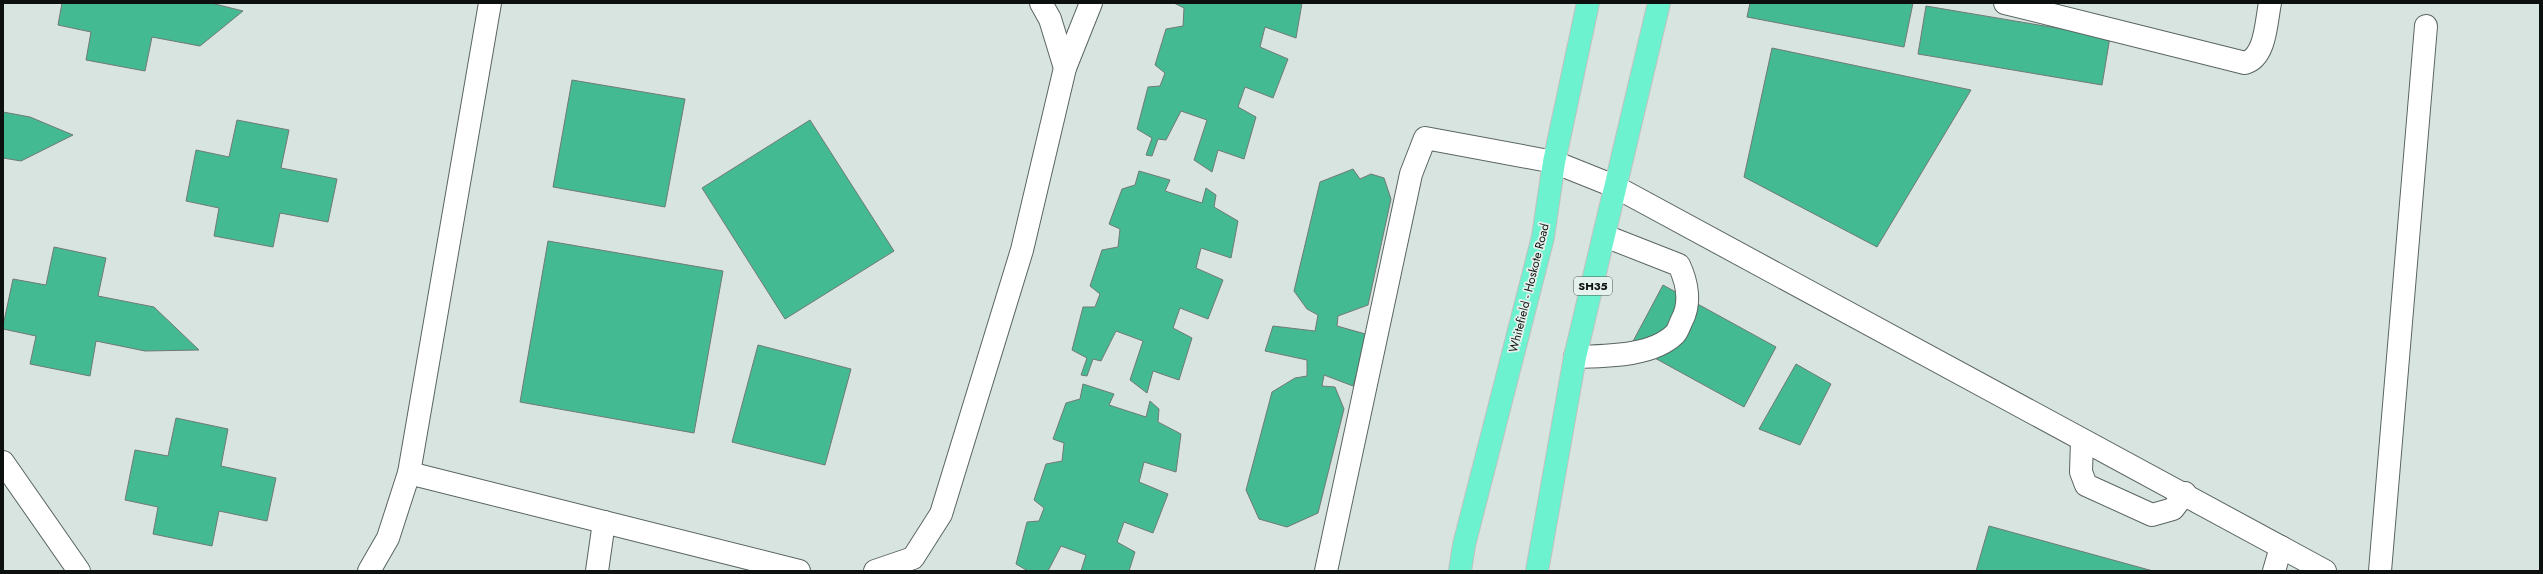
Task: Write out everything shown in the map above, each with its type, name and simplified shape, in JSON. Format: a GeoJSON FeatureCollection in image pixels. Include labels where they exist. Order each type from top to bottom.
{"type":"FeatureCollection","features":[{"type":"Feature","properties":{"kind":"main road","name":"Whitefield - Hoskote Road"},"geometry":{"type":"LineString","coordinates":[[1460,571],[1464,545],[1543,236],[1554,162],[1588,3]]}},
{"type":"Feature","properties":{"kind":"main road","name":"SH35"},"geometry":{"type":"LineString","coordinates":[[1537,571],[1575,357],[1605,236],[1614,186],[1659,3]]}},
{"type":"Feature","properties":{"kind":"street"},"geometry":{"type":"LineString","coordinates":[[369,571],[388,538],[409,472],[490,3]]}},
{"type":"Feature","properties":{"kind":"street"},"geometry":{"type":"LineString","coordinates":[[1041,3],[1050,19],[1065,68]]}},
{"type":"Feature","properties":{"kind":"street"},"geometry":{"type":"LineString","coordinates":[[875,571],[918,564],[941,514],[1022,250],[1065,68],[1091,3]]}},
{"type":"Feature","properties":{"kind":"street"},"geometry":{"type":"LineString","coordinates":[[2005,3],[2245,63],[2253,60],[2260,52],[2270,3]]}},
{"type":"Feature","properties":{"kind":"street"},"geometry":{"type":"LineString","coordinates":[[2380,571],[2426,26]]}},
{"type":"Feature","properties":{"kind":"street"},"geometry":{"type":"LineString","coordinates":[[1326,571],[1411,174],[1425,138],[1554,162],[1614,186],[2082,441],[2185,493],[2325,571]]}},
{"type":"Feature","properties":{"kind":"street"},"geometry":{"type":"LineString","coordinates":[[1575,357],[1618,356],[1654,346],[1675,334],[1688,310],[1686,279],[1679,265],[1605,236]]}},
{"type":"Feature","properties":{"kind":"street"},"geometry":{"type":"LineString","coordinates":[[2082,441],[2081,472],[2086,485],[2152,515],[2173,509],[2185,493]]}},
{"type":"Feature","properties":{"kind":"street"},"geometry":{"type":"LineString","coordinates":[[3,462],[79,571]]}},
{"type":"Feature","properties":{"kind":"street"},"geometry":{"type":"LineString","coordinates":[[409,472],[799,571]]}},
{"type":"Feature","properties":{"kind":"street"},"geometry":{"type":"LineString","coordinates":[[597,571],[604,522]]}},
{"type":"Feature","properties":{"kind":"street"},"geometry":{"type":"LineString","coordinates":[[2274,571],[2281,547]]}},
{"type":"Feature","properties":{"kind":"building"},"geometry":{"type":"Polygon","coordinates":[[[62,3],[211,3],[243,11],[200,46],[152,37],[145,71],[86,60],[91,32],[58,25],[62,3]]]}},
{"type":"Feature","properties":{"kind":"building"},"geometry":{"type":"Polygon","coordinates":[[[1174,3],[1302,3],[1296,38],[1265,27],[1260,47],[1288,59],[1273,98],[1245,87],[1238,107],[1256,117],[1244,159],[1218,150],[1212,172],[1194,160],[1207,120],[1181,111],[1166,140],[1158,139],[1152,156],[1146,155],[1152,138],[1137,129],[1148,87],[1160,86],[1165,73],[1155,65],[1166,29],[1183,26],[1184,8],[1174,3]]]}},
{"type":"Feature","properties":{"kind":"building"},"geometry":{"type":"Polygon","coordinates":[[[1750,3],[1913,3],[1904,47],[1747,17],[1750,3]]]}},
{"type":"Feature","properties":{"kind":"building"},"geometry":{"type":"Polygon","coordinates":[[[1926,6],[2110,37],[2102,85],[1918,54],[1926,6]]]}},
{"type":"Feature","properties":{"kind":"building"},"geometry":{"type":"Polygon","coordinates":[[[1772,48],[1971,90],[1877,247],[1744,177],[1772,48]]]}},
{"type":"Feature","properties":{"kind":"building"},"geometry":{"type":"Polygon","coordinates":[[[572,80],[685,99],[665,207],[553,187],[572,80]]]}},
{"type":"Feature","properties":{"kind":"building"},"geometry":{"type":"Polygon","coordinates":[[[3,112],[30,117],[73,135],[21,161],[3,158],[3,112]]]}},
{"type":"Feature","properties":{"kind":"building"},"geometry":{"type":"Polygon","coordinates":[[[237,120],[289,130],[281,168],[337,179],[328,222],[280,213],[273,247],[214,236],[219,208],[186,201],[196,150],[229,157],[237,120]]]}},
{"type":"Feature","properties":{"kind":"building"},"geometry":{"type":"Polygon","coordinates":[[[810,120],[894,251],[785,319],[702,188],[810,120]]]}},
{"type":"Feature","properties":{"kind":"building"},"geometry":{"type":"Polygon","coordinates":[[[1353,169],[1360,179],[1371,174],[1384,178],[1391,199],[1368,305],[1338,316],[1337,326],[1369,335],[1353,386],[1324,375],[1322,386],[1335,387],[1344,409],[1318,513],[1287,527],[1259,519],[1246,490],[1272,392],[1295,378],[1307,376],[1307,360],[1265,351],[1273,326],[1315,331],[1318,315],[1307,309],[1294,291],[1320,182],[1353,169]]]}},
{"type":"Feature","properties":{"kind":"building"},"geometry":{"type":"Polygon","coordinates":[[[1139,171],[1170,180],[1165,191],[1202,203],[1206,188],[1216,195],[1214,207],[1238,221],[1231,258],[1201,248],[1196,268],[1223,280],[1208,319],[1180,308],[1173,328],[1192,338],[1179,380],[1153,371],[1147,393],[1130,380],[1143,341],[1116,331],[1101,361],[1093,359],[1087,376],[1081,375],[1087,358],[1072,350],[1083,307],[1095,307],[1100,294],[1090,286],[1102,250],[1118,247],[1120,229],[1109,224],[1122,189],[1135,185],[1139,171]]]}},
{"type":"Feature","properties":{"kind":"building"},"geometry":{"type":"Polygon","coordinates":[[[548,241],[723,271],[694,433],[520,402],[548,241]]]}},
{"type":"Feature","properties":{"kind":"building"},"geometry":{"type":"Polygon","coordinates":[[[54,247],[106,258],[98,296],[154,307],[199,350],[145,351],[96,341],[90,376],[30,364],[36,336],[3,329],[3,326],[13,279],[46,285],[54,247]]]}},
{"type":"Feature","properties":{"kind":"building"},"geometry":{"type":"Polygon","coordinates":[[[1663,285],[1776,347],[1744,407],[1631,345],[1663,285]]]}},
{"type":"Feature","properties":{"kind":"building"},"geometry":{"type":"Polygon","coordinates":[[[758,345],[851,369],[825,465],[732,442],[758,345]]]}},
{"type":"Feature","properties":{"kind":"building"},"geometry":{"type":"Polygon","coordinates":[[[1796,364],[1831,384],[1800,445],[1759,429],[1796,364]]]}},
{"type":"Feature","properties":{"kind":"building"},"geometry":{"type":"Polygon","coordinates":[[[1083,384],[1114,394],[1109,405],[1146,417],[1150,401],[1159,409],[1158,422],[1181,434],[1176,472],[1144,462],[1139,482],[1168,494],[1153,533],[1124,522],[1117,542],[1135,552],[1129,571],[1081,571],[1086,555],[1061,546],[1048,571],[1028,571],[1016,564],[1027,522],[1039,521],[1044,508],[1034,500],[1046,464],[1062,461],[1064,443],[1053,439],[1066,403],[1080,399],[1083,384]]]}},
{"type":"Feature","properties":{"kind":"building"},"geometry":{"type":"Polygon","coordinates":[[[176,418],[228,429],[221,466],[276,478],[267,521],[219,511],[212,546],[153,534],[158,507],[125,500],[135,450],[168,456],[176,418]]]}},
{"type":"Feature","properties":{"kind":"building"},"geometry":{"type":"Polygon","coordinates":[[[1989,526],[2153,571],[1976,571],[1989,526]]]}}]}
